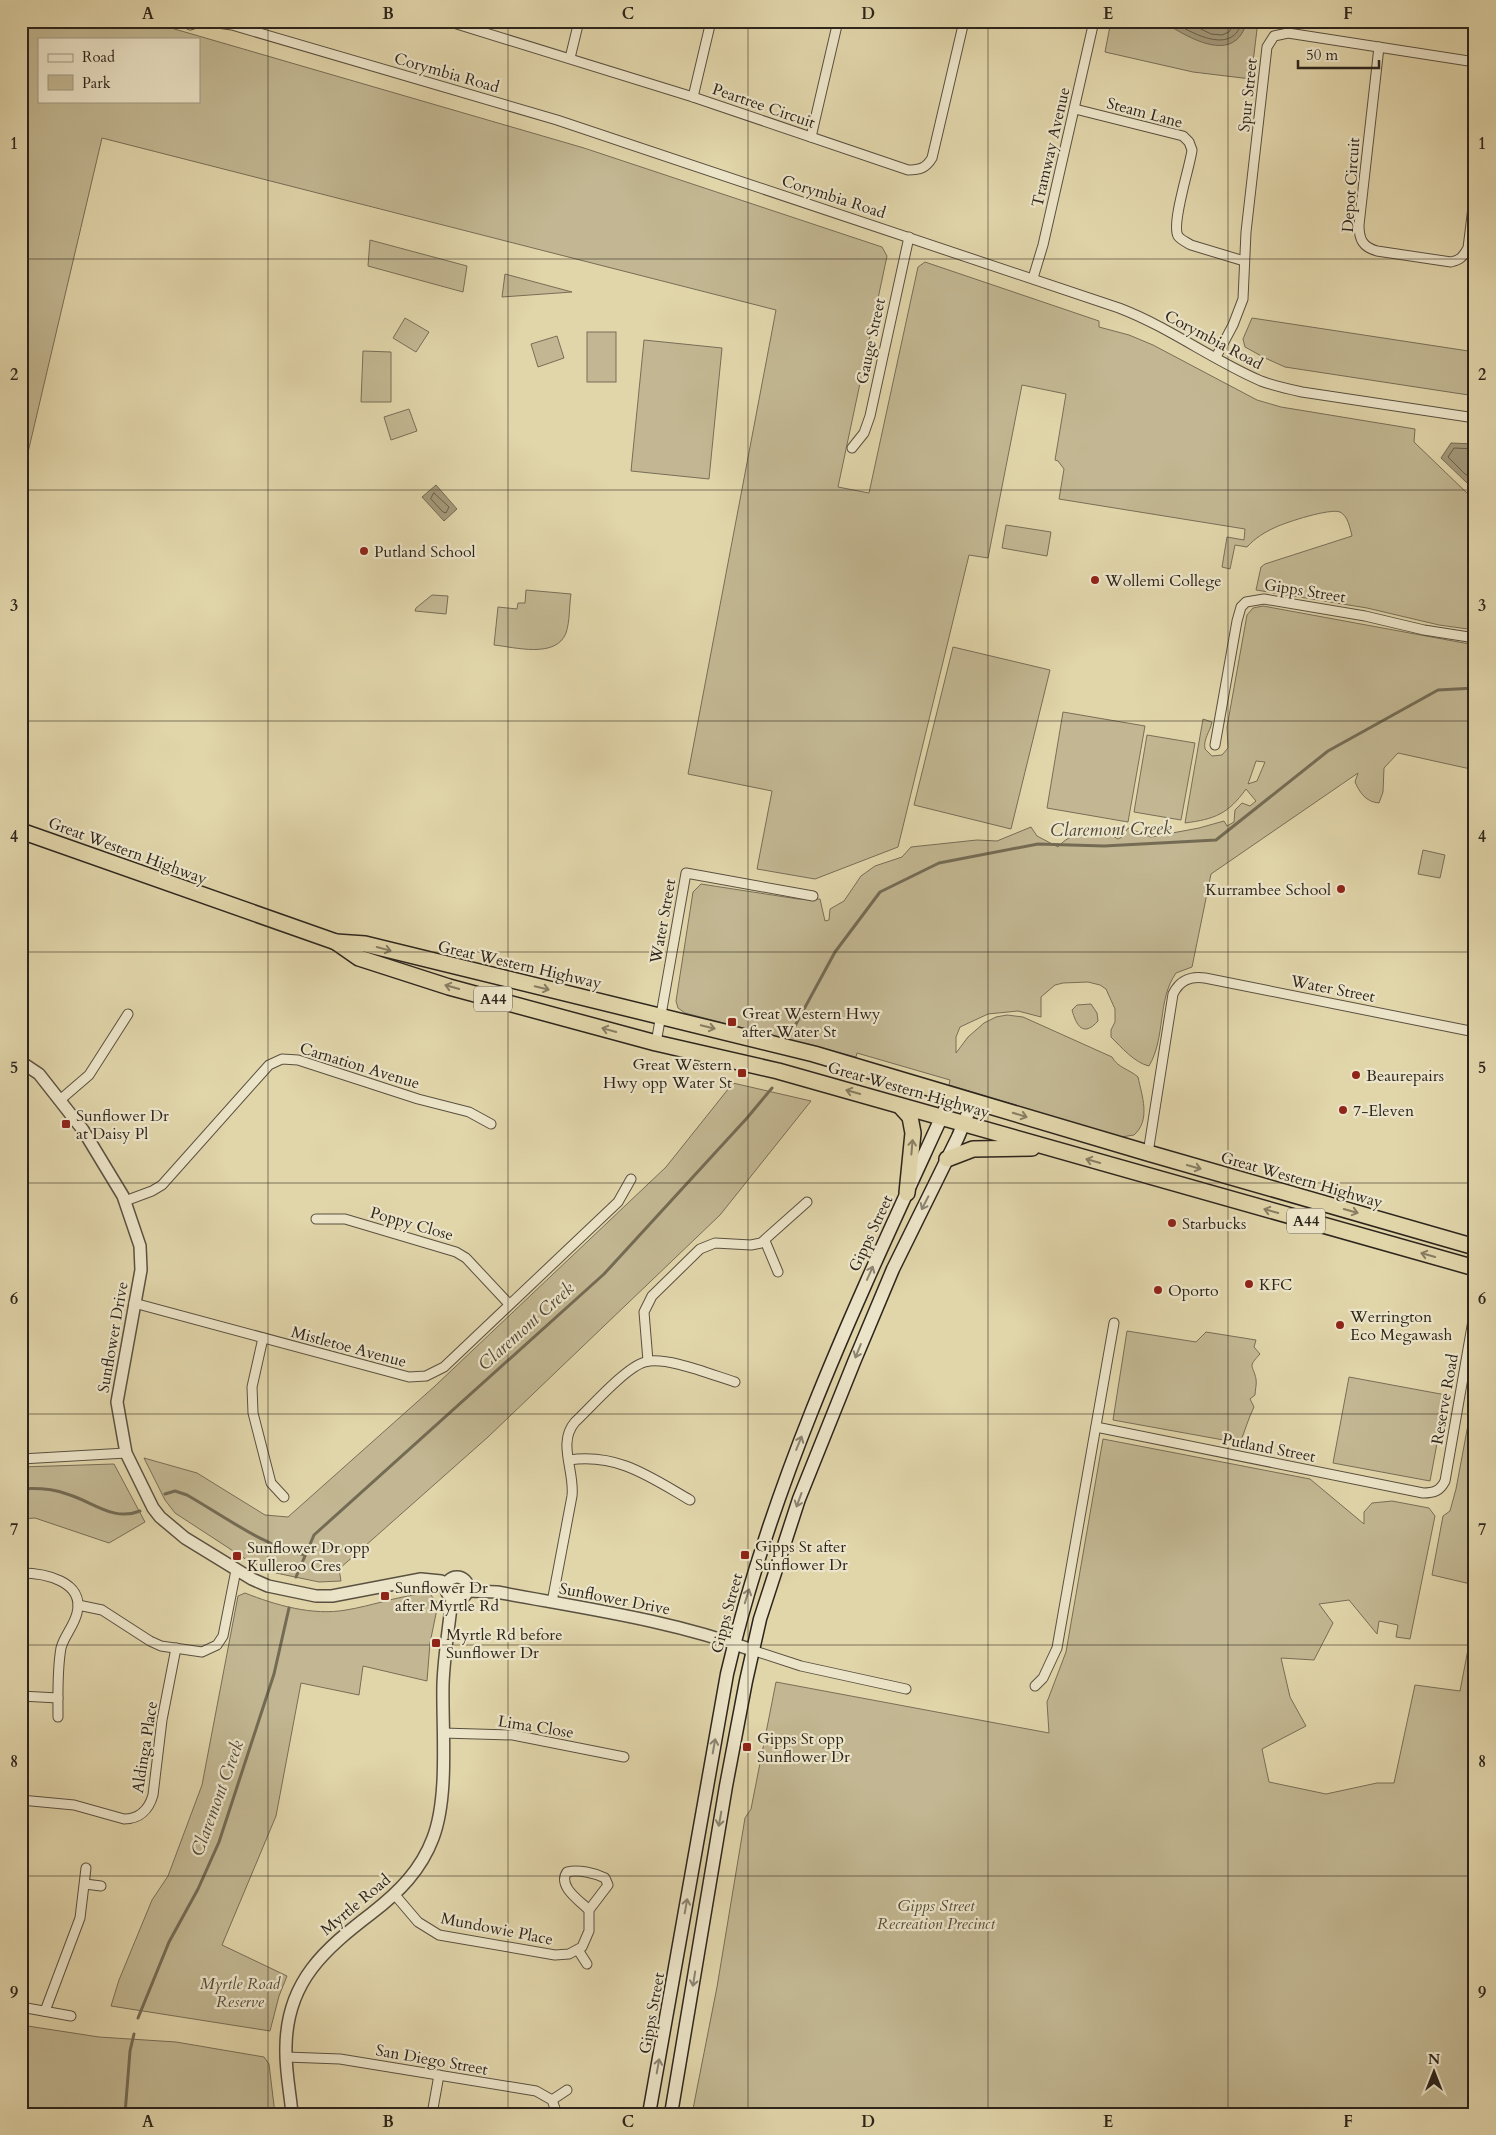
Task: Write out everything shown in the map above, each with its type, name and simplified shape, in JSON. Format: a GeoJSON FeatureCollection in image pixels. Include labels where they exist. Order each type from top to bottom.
{"type":"FeatureCollection","features":[{"type":"Feature","properties":{"kind":"highway","name":"Great Western Highway"},"geometry":{"type":"LineString","coordinates":[[21,831],[336,942],[359,958],[448,987],[656,1042],[778,1071],[1475,1268]]}},
{"type":"Feature","properties":{"kind":"highway","name":"Great Western Highway"},"geometry":{"type":"LineString","coordinates":[[336,942],[365,944],[814,1054],[1475,1247]]}},
{"type":"Feature","properties":{"kind":"highway"},"geometry":{"type":"LineString","coordinates":[[900,1106],[910,1117],[913,1133],[907,1193]]}},
{"type":"Feature","properties":{"kind":"highway"},"geometry":{"type":"LineString","coordinates":[[947,1159],[973,1149],[1048,1148]]}},
{"type":"Feature","properties":{"kind":"main road","name":"Gipps Street"},"geometry":{"type":"LineString","coordinates":[[649,2114],[708,1776],[734,1643],[780,1493],[850,1318],[952,1094]]}},
{"type":"Feature","properties":{"kind":"main road"},"geometry":{"type":"LineString","coordinates":[[672,2114],[721,1816],[752,1650],[760,1619],[791,1524],[826,1430],[892,1270],[947,1159],[973,1101]]}},
{"type":"Feature","properties":{"kind":"street","name":"Corymbia Road"},"geometry":{"type":"LineString","coordinates":[[190,25],[203,21],[232,25],[567,123],[1133,313],[1261,381],[1280,387],[1459,417],[1475,418]]}},
{"type":"Feature","properties":{"kind":"street","name":"Peartree Circuit"},"geometry":{"type":"LineString","coordinates":[[448,21],[693,97],[908,170],[918,170],[927,166],[934,149],[964,21]]}},
{"type":"Feature","properties":{"kind":"street"},"geometry":{"type":"LineString","coordinates":[[570,58],[579,21]]}},
{"type":"Feature","properties":{"kind":"street"},"geometry":{"type":"LineString","coordinates":[[693,97],[711,21]]}},
{"type":"Feature","properties":{"kind":"street"},"geometry":{"type":"LineString","coordinates":[[811,137],[838,21]]}},
{"type":"Feature","properties":{"kind":"street","name":"Tramway Avenue"},"geometry":{"type":"LineString","coordinates":[[1033,278],[1043,245],[1094,21]]}},
{"type":"Feature","properties":{"kind":"street","name":"Spur Street"},"geometry":{"type":"LineString","coordinates":[[1216,357],[1239,312],[1243,299],[1244,261],[1267,48],[1270,40],[1279,33],[1288,33],[1475,62]]}},
{"type":"Feature","properties":{"kind":"street","name":"Depot Circuit"},"geometry":{"type":"LineString","coordinates":[[1379,47],[1359,225],[1362,243],[1368,249],[1377,251],[1450,262],[1458,261],[1464,256],[1468,248],[1475,191]]}},
{"type":"Feature","properties":{"kind":"street","name":"Steam Lane"},"geometry":{"type":"LineString","coordinates":[[1074,109],[1183,136],[1189,142],[1192,150],[1177,219],[1178,235],[1183,241],[1191,245],[1244,261]]}},
{"type":"Feature","properties":{"kind":"street","name":"Gauge Street"},"geometry":{"type":"LineString","coordinates":[[852,448],[864,434],[870,416],[909,237]]}},
{"type":"Feature","properties":{"kind":"street","name":"Corymbia Road"},"geometry":{"type":"LineString","coordinates":[[1459,417],[1475,422]]}},
{"type":"Feature","properties":{"kind":"street","name":"Gipps Street"},"geometry":{"type":"LineString","coordinates":[[1215,745],[1237,620],[1241,607],[1246,602],[1254,599],[1264,599],[1365,616],[1424,630],[1475,638]]}},
{"type":"Feature","properties":{"kind":"street","name":"Water Street"},"geometry":{"type":"LineString","coordinates":[[656,1042],[686,873],[813,896]]}},
{"type":"Feature","properties":{"kind":"street","name":"Water Street"},"geometry":{"type":"LineString","coordinates":[[1148,1153],[1173,994],[1177,986],[1184,979],[1196,976],[1475,1032]]}},
{"type":"Feature","properties":{"kind":"street"},"geometry":{"type":"LineString","coordinates":[[60,1100],[89,1075],[128,1014]]}},
{"type":"Feature","properties":{"kind":"street","name":"Carnation Avenue"},"geometry":{"type":"LineString","coordinates":[[125,1201],[152,1191],[162,1185],[269,1065],[282,1059],[298,1060],[418,1099],[469,1112],[491,1124]]}},
{"type":"Feature","properties":{"kind":"street","name":"Sunflower Drive"},"geometry":{"type":"LineString","coordinates":[[21,1062],[39,1074],[84,1130],[125,1201],[142,1253],[141,1270],[117,1395],[126,1453],[153,1508],[160,1517],[185,1538],[236,1570],[268,1586],[316,1596],[343,1596],[421,1579],[441,1581],[447,1584]]}},
{"type":"Feature","properties":{"kind":"street","name":"Mistletoe Avenue"},"geometry":{"type":"LineString","coordinates":[[134,1303],[408,1377],[420,1377],[435,1373],[444,1367],[618,1202],[630,1179]]}},
{"type":"Feature","properties":{"kind":"street"},"geometry":{"type":"LineString","coordinates":[[648,1361],[644,1312],[652,1296],[696,1252],[706,1246],[720,1243],[751,1245],[765,1241],[807,1202]]}},
{"type":"Feature","properties":{"kind":"street","name":"Poppy Close"},"geometry":{"type":"LineString","coordinates":[[316,1219],[346,1219],[456,1252],[466,1258],[509,1304]]}},
{"type":"Feature","properties":{"kind":"street"},"geometry":{"type":"LineString","coordinates":[[765,1241],[778,1272]]}},
{"type":"Feature","properties":{"kind":"street","name":"Reserve Road"},"geometry":{"type":"LineString","coordinates":[[1437,1491],[1441,1489],[1446,1481],[1475,1309]]}},
{"type":"Feature","properties":{"kind":"street"},"geometry":{"type":"LineString","coordinates":[[1035,1686],[1043,1678],[1057,1648],[1114,1322]]}},
{"type":"Feature","properties":{"kind":"street"},"geometry":{"type":"LineString","coordinates":[[262,1338],[252,1387],[253,1413],[272,1482],[284,1496]]}},
{"type":"Feature","properties":{"kind":"street"},"geometry":{"type":"LineString","coordinates":[[552,1602],[572,1496],[566,1440],[571,1426],[630,1370],[648,1361],[669,1362],[734,1382]]}},
{"type":"Feature","properties":{"kind":"street","name":"Putland Street"},"geometry":{"type":"LineString","coordinates":[[1096,1427],[1422,1493],[1437,1491]]}},
{"type":"Feature","properties":{"kind":"street"},"geometry":{"type":"LineString","coordinates":[[21,1459],[126,1453]]}},
{"type":"Feature","properties":{"kind":"street"},"geometry":{"type":"LineString","coordinates":[[569,1460],[591,1458],[626,1465],[690,1500]]}},
{"type":"Feature","properties":{"kind":"street"},"geometry":{"type":"LineString","coordinates":[[78,1605],[98,1608],[153,1643],[202,1652],[213,1648],[221,1641],[236,1570]]}},
{"type":"Feature","properties":{"kind":"street"},"geometry":{"type":"LineString","coordinates":[[21,1572],[39,1573],[54,1577],[71,1589],[76,1596],[78,1605],[74,1620],[61,1649],[58,1717]]}},
{"type":"Feature","properties":{"kind":"street"},"geometry":{"type":"LineString","coordinates":[[452,1578],[463,1578],[468,1583],[468,1591],[462,1598],[452,1598],[446,1590],[447,1584],[452,1578]]}},
{"type":"Feature","properties":{"kind":"street","name":"Sunflower Drive"},"geometry":{"type":"LineString","coordinates":[[468,1591],[497,1592],[667,1625],[715,1636],[752,1650]]}},
{"type":"Feature","properties":{"kind":"street","name":"Myrtle Road"},"geometry":{"type":"LineString","coordinates":[[292,2114],[286,2057],[286,2034],[298,1990],[307,1974],[330,1946],[395,1895],[418,1866],[428,1849],[437,1826],[442,1794],[444,1659],[452,1598]]}},
{"type":"Feature","properties":{"kind":"street","name":"Aldinga Place"},"geometry":{"type":"LineString","coordinates":[[21,1800],[74,1805],[124,1819],[133,1818],[143,1812],[149,1806],[152,1795],[162,1720],[176,1648]]}},
{"type":"Feature","properties":{"kind":"street"},"geometry":{"type":"LineString","coordinates":[[752,1650],[801,1666],[906,1689]]}},
{"type":"Feature","properties":{"kind":"street"},"geometry":{"type":"LineString","coordinates":[[21,1696],[58,1698]]}},
{"type":"Feature","properties":{"kind":"street","name":"Lima Close"},"geometry":{"type":"LineString","coordinates":[[443,1733],[513,1735],[624,1757]]}},
{"type":"Feature","properties":{"kind":"street"},"geometry":{"type":"LineString","coordinates":[[45,2012],[80,1918],[86,1868]]}},
{"type":"Feature","properties":{"kind":"street"},"geometry":{"type":"LineString","coordinates":[[587,1964],[578,1950],[585,1942],[589,1931],[589,1910],[607,1888],[607,1880],[602,1876],[585,1872],[567,1872],[564,1877],[565,1884],[589,1910]]}},
{"type":"Feature","properties":{"kind":"street"},"geometry":{"type":"LineString","coordinates":[[85,1884],[102,1886]]}},
{"type":"Feature","properties":{"kind":"street","name":"Mundowie Place"},"geometry":{"type":"LineString","coordinates":[[395,1895],[418,1922],[439,1935],[555,1955],[569,1954],[578,1950]]}},
{"type":"Feature","properties":{"kind":"street"},"geometry":{"type":"LineString","coordinates":[[21,2008],[71,2016]]}},
{"type":"Feature","properties":{"kind":"street","name":"San Diego Street"},"geometry":{"type":"LineString","coordinates":[[286,2057],[340,2059],[536,2092],[548,2096],[552,2100]]}},
{"type":"Feature","properties":{"kind":"street"},"geometry":{"type":"LineString","coordinates":[[432,2114],[438,2075]]}},
{"type":"Feature","properties":{"kind":"street"},"geometry":{"type":"LineString","coordinates":[[557,2114],[552,2100],[568,2090]]}},
{"type":"Feature","properties":{"kind":"green space"},"geometry":{"type":"Polygon","coordinates":[[[21,21],[147,21],[584,148],[882,247],[887,256],[838,487],[869,493],[918,267],[925,262],[1099,321],[1099,327],[1129,335],[1153,345],[1257,400],[1281,407],[1415,429],[1414,442],[1468,494],[1475,487],[1475,630],[1439,625],[1367,608],[1256,590],[1261,567],[1265,564],[1352,536],[1347,519],[1340,512],[1327,512],[1298,519],[1268,531],[1247,547],[1235,545],[1230,569],[1222,567],[1227,537],[1244,540],[1245,529],[1059,499],[1064,469],[1055,460],[1066,394],[1022,385],[988,558],[969,555],[898,847],[815,879],[757,869],[772,791],[688,774],[776,310],[102,138],[21,482],[21,21]]]}},
{"type":"Feature","properties":{"kind":"green space"},"geometry":{"type":"Polygon","coordinates":[[[1111,21],[1258,21],[1251,79],[1193,72],[1105,52],[1111,21]]]}},
{"type":"Feature","properties":{"kind":"green space"},"geometry":{"type":"Polygon","coordinates":[[[370,240],[467,266],[463,292],[368,266],[370,240]]]}},
{"type":"Feature","properties":{"kind":"green space"},"geometry":{"type":"Polygon","coordinates":[[[505,274],[572,292],[502,297],[505,274]]]}},
{"type":"Feature","properties":{"kind":"green space"},"geometry":{"type":"Polygon","coordinates":[[[405,318],[429,332],[416,352],[393,338],[405,318]]]}},
{"type":"Feature","properties":{"kind":"green space"},"geometry":{"type":"Polygon","coordinates":[[[1252,318],[1475,352],[1475,396],[1285,367],[1245,347],[1243,339],[1252,318]]]}},
{"type":"Feature","properties":{"kind":"green space"},"geometry":{"type":"Polygon","coordinates":[[[587,332],[616,332],[616,382],[587,382],[587,332]]]}},
{"type":"Feature","properties":{"kind":"green space"},"geometry":{"type":"Polygon","coordinates":[[[557,336],[564,358],[538,367],[531,344],[557,336]]]}},
{"type":"Feature","properties":{"kind":"green space"},"geometry":{"type":"Polygon","coordinates":[[[644,340],[722,348],[709,479],[631,471],[644,340]]]}},
{"type":"Feature","properties":{"kind":"green space"},"geometry":{"type":"Polygon","coordinates":[[[363,351],[391,352],[391,402],[361,402],[363,351]]]}},
{"type":"Feature","properties":{"kind":"green space"},"geometry":{"type":"Polygon","coordinates":[[[409,409],[417,431],[391,440],[384,417],[409,409]]]}},
{"type":"Feature","properties":{"kind":"green space"},"geometry":{"type":"Polygon","coordinates":[[[1006,525],[1051,532],[1047,556],[1002,548],[1006,525]]]}},
{"type":"Feature","properties":{"kind":"green space"},"geometry":{"type":"Polygon","coordinates":[[[526,590],[571,594],[566,633],[561,641],[544,649],[534,650],[494,645],[498,607],[517,609],[518,603],[525,603],[526,590]]]}},
{"type":"Feature","properties":{"kind":"green space"},"geometry":{"type":"Polygon","coordinates":[[[432,595],[448,596],[446,614],[415,611],[432,595]]]}},
{"type":"Feature","properties":{"kind":"green space"},"geometry":{"type":"Polygon","coordinates":[[[1263,606],[1475,645],[1475,770],[1398,753],[1384,768],[1383,792],[1379,803],[1370,801],[1361,793],[1355,782],[1358,773],[1211,874],[1192,967],[1176,973],[1170,984],[1166,995],[1158,1043],[1149,1066],[1133,1058],[1111,1037],[1111,1030],[1115,1022],[1115,1009],[1106,989],[1100,985],[1088,982],[1055,985],[1041,997],[1041,1017],[1018,1011],[988,1014],[960,1027],[956,1037],[956,1053],[968,1037],[984,1023],[996,1017],[1007,1015],[1023,1017],[1112,1057],[1117,1064],[1138,1077],[1144,1115],[1139,1129],[1134,1135],[1121,1137],[949,1085],[950,1080],[857,1053],[856,1057],[685,1013],[678,1008],[676,1001],[693,892],[701,884],[798,899],[820,899],[825,921],[829,920],[830,909],[844,901],[861,876],[875,866],[902,857],[911,847],[977,840],[997,841],[1031,827],[1037,836],[1058,847],[1073,836],[1103,830],[1118,839],[1122,837],[1128,828],[1151,837],[1224,821],[1227,826],[1234,822],[1235,810],[1242,803],[1250,806],[1256,801],[1246,789],[1227,810],[1220,814],[1205,820],[1185,823],[1203,719],[1212,722],[1206,739],[1205,749],[1212,756],[1222,755],[1228,748],[1227,727],[1247,615],[1253,608],[1263,606]],[[1256,761],[1248,784],[1257,781],[1265,762],[1256,761]]]}},
{"type":"Feature","properties":{"kind":"green space"},"geometry":{"type":"Polygon","coordinates":[[[953,647],[1050,670],[1011,829],[914,805],[953,647]]]}},
{"type":"Feature","properties":{"kind":"green space"},"geometry":{"type":"Polygon","coordinates":[[[1063,712],[1145,726],[1128,822],[1047,808],[1063,712]]]}},
{"type":"Feature","properties":{"kind":"green space"},"geometry":{"type":"Polygon","coordinates":[[[1147,735],[1195,743],[1181,820],[1134,812],[1147,735]]]}},
{"type":"Feature","properties":{"kind":"green space"},"geometry":{"type":"Polygon","coordinates":[[[1423,850],[1445,855],[1440,878],[1418,874],[1423,850]]]}},
{"type":"Feature","properties":{"kind":"green space"},"geometry":{"type":"Polygon","coordinates":[[[1091,1004],[1097,1013],[1098,1021],[1088,1029],[1081,1028],[1072,1010],[1077,1005],[1091,1004]]]}},
{"type":"Feature","properties":{"kind":"green space"},"geometry":{"type":"Polygon","coordinates":[[[733,1083],[811,1101],[720,1215],[488,1437],[339,1569],[341,1581],[319,1582],[276,1573],[247,1560],[175,1513],[165,1500],[144,1458],[197,1473],[265,1515],[288,1517],[435,1386],[666,1167],[733,1083]]]}},
{"type":"Feature","properties":{"kind":"green space"},"geometry":{"type":"Polygon","coordinates":[[[1127,1331],[1196,1342],[1206,1332],[1256,1340],[1254,1347],[1260,1354],[1252,1364],[1256,1383],[1255,1395],[1250,1399],[1254,1407],[1240,1443],[1113,1420],[1127,1331]]]}},
{"type":"Feature","properties":{"kind":"green space"},"geometry":{"type":"Polygon","coordinates":[[[1349,1377],[1446,1395],[1430,1481],[1333,1463],[1349,1377]]]}},
{"type":"Feature","properties":{"kind":"green space"},"geometry":{"type":"Polygon","coordinates":[[[1475,1387],[1475,1585],[1432,1575],[1443,1516],[1450,1511],[1456,1489],[1475,1387]]]}},
{"type":"Feature","properties":{"kind":"green space","name":"Gipps Street Recreation Precinct"},"geometry":{"type":"Polygon","coordinates":[[[1103,1439],[1310,1479],[1364,1524],[1364,1512],[1372,1503],[1392,1501],[1429,1508],[1435,1516],[1410,1639],[1396,1637],[1398,1625],[1379,1621],[1377,1634],[1349,1600],[1319,1604],[1333,1623],[1314,1660],[1281,1658],[1290,1697],[1306,1726],[1262,1749],[1269,1782],[1326,1794],[1377,1783],[1394,1783],[1415,1685],[1460,1691],[1475,1613],[1475,2114],[692,2114],[717,1987],[745,1818],[751,1809],[776,1682],[1049,1733],[1047,1702],[1066,1652],[1103,1439]]]}},
{"type":"Feature","properties":{"kind":"green space"},"geometry":{"type":"Polygon","coordinates":[[[114,1464],[145,1522],[109,1543],[35,1518],[21,1519],[21,1467],[114,1464]]]}},
{"type":"Feature","properties":{"kind":"green space","name":"Myrtle Road Reserve"},"geometry":{"type":"Polygon","coordinates":[[[245,1593],[281,1605],[321,1612],[346,1610],[421,1594],[430,1594],[438,1604],[430,1643],[427,1681],[363,1666],[359,1695],[301,1683],[276,1816],[222,1945],[287,1976],[279,1996],[270,2031],[111,2006],[119,1980],[152,1900],[168,1876],[202,1785],[238,1596],[245,1593]]]}},
{"type":"Feature","properties":{"kind":"green space"},"geometry":{"type":"Polygon","coordinates":[[[21,2025],[99,2037],[176,2042],[264,2057],[269,2064],[275,2114],[21,2114],[21,2025]]]}},
{"type":"Feature","properties":{"kind":"water"},"geometry":{"type":"Polygon","coordinates":[[[1162,21],[1247,21],[1241,35],[1232,43],[1221,45],[1197,40],[1162,21]]]}},
{"type":"Feature","properties":{"kind":"water"},"geometry":{"type":"Polygon","coordinates":[[[1451,443],[1475,444],[1475,475],[1467,483],[1441,458],[1451,443]]]}},
{"type":"Feature","properties":{"kind":"water"},"geometry":{"type":"Polygon","coordinates":[[[436,485],[457,509],[444,521],[422,497],[436,485]]]}},
{"type":"Feature","properties":{"kind":"waterway","name":"Claremont Creek"},"geometry":{"type":"LineString","coordinates":[[790,1035],[835,952],[880,892],[939,863],[1038,844],[1104,846],[1216,840],[1328,751],[1438,690],[1475,688]]}},
{"type":"Feature","properties":{"kind":"waterway","name":"Claremont Creek"},"geometry":{"type":"LineString","coordinates":[[296,1577],[314,1535],[604,1274],[747,1118],[772,1088]]}},
{"type":"Feature","properties":{"kind":"waterway"},"geometry":{"type":"LineString","coordinates":[[21,1489],[44,1489],[62,1492],[103,1509],[121,1514],[140,1511]]}},
{"type":"Feature","properties":{"kind":"waterway"},"geometry":{"type":"LineString","coordinates":[[165,1494],[175,1491],[187,1495],[260,1538],[290,1551],[305,1555]]}},
{"type":"Feature","properties":{"kind":"waterway","name":"Claremont Creek"},"geometry":{"type":"LineString","coordinates":[[138,2018],[169,1942],[198,1889],[219,1842],[274,1674],[289,1608]]}},
{"type":"Feature","properties":{"kind":"waterway","name":"Claremont Creek"},"geometry":{"type":"LineString","coordinates":[[125,2114],[130,2051],[134,2034]]}},
{"type":"Feature","properties":{"kind":"place","name":"Putland School"},"geometry":{"type":"Point","coordinates":[364,551]}},
{"type":"Feature","properties":{"kind":"place","name":"Wollemi College"},"geometry":{"type":"Point","coordinates":[1095,580]}},
{"type":"Feature","properties":{"kind":"place","name":"Kurrambee School"},"geometry":{"type":"Point","coordinates":[1341,889]}},
{"type":"Feature","properties":{"kind":"place","name":"Great Western Hwy after Water St"},"geometry":{"type":"Point","coordinates":[732,1022]}},
{"type":"Feature","properties":{"kind":"place","name":"Great Western Hwy opp Water St"},"geometry":{"type":"Point","coordinates":[742,1073]}},
{"type":"Feature","properties":{"kind":"place","name":"Beaurepairs"},"geometry":{"type":"Point","coordinates":[1356,1075]}},
{"type":"Feature","properties":{"kind":"place","name":"7-Eleven"},"geometry":{"type":"Point","coordinates":[1343,1110]}},
{"type":"Feature","properties":{"kind":"place","name":"Sunflower Dr at Daisy Pl"},"geometry":{"type":"Point","coordinates":[66,1124]}},
{"type":"Feature","properties":{"kind":"place","name":"Starbucks"},"geometry":{"type":"Point","coordinates":[1172,1223]}},
{"type":"Feature","properties":{"kind":"place","name":"KFC"},"geometry":{"type":"Point","coordinates":[1249,1284]}},
{"type":"Feature","properties":{"kind":"place","name":"Oporto"},"geometry":{"type":"Point","coordinates":[1158,1290]}},
{"type":"Feature","properties":{"kind":"place","name":"Werrington Eco Megawash"},"geometry":{"type":"Point","coordinates":[1340,1325]}},
{"type":"Feature","properties":{"kind":"place","name":"Gipps St after Sunflower Dr"},"geometry":{"type":"Point","coordinates":[745,1555]}},
{"type":"Feature","properties":{"kind":"place","name":"Sunflower Dr opp Kulleroo Cres"},"geometry":{"type":"Point","coordinates":[237,1556]}},
{"type":"Feature","properties":{"kind":"place","name":"Sunflower Dr after Myrtle Rd"},"geometry":{"type":"Point","coordinates":[385,1596]}},
{"type":"Feature","properties":{"kind":"place","name":"Myrtle Rd before Sunflower Dr"},"geometry":{"type":"Point","coordinates":[436,1643]}},
{"type":"Feature","properties":{"kind":"place","name":"Gipps St opp Sunflower Dr"},"geometry":{"type":"Point","coordinates":[747,1747]}}]}
